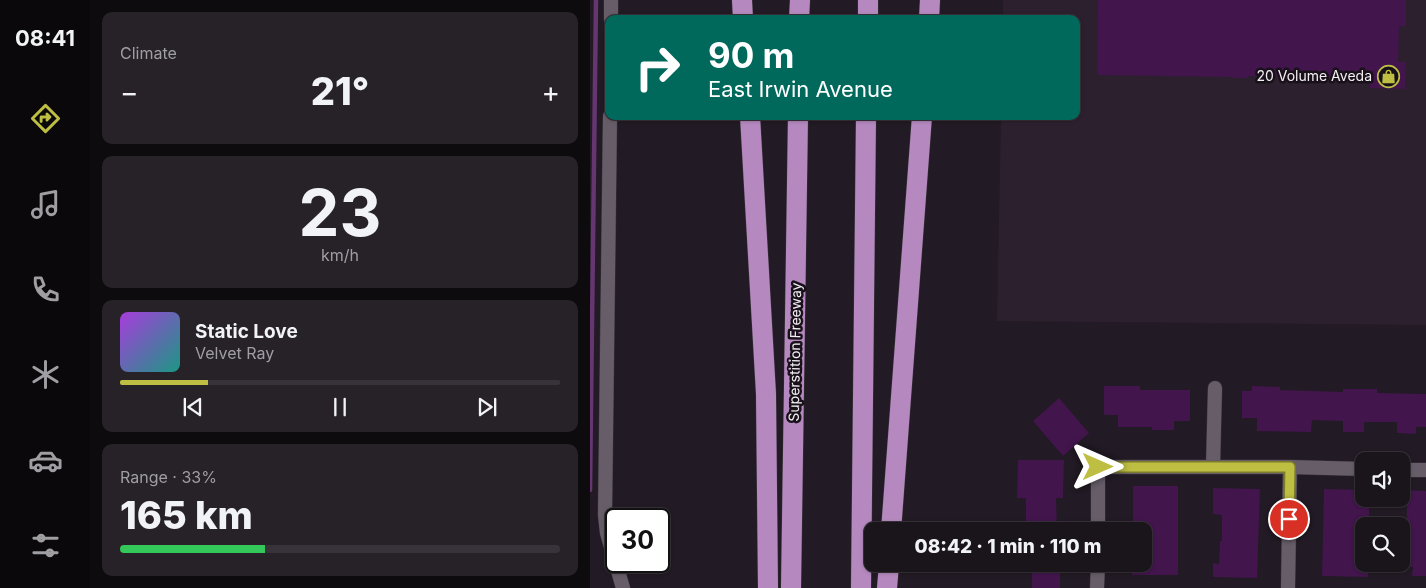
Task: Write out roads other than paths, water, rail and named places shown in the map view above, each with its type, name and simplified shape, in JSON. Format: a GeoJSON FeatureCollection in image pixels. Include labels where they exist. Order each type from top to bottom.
{"type":"FeatureCollection","features":[{"type":"Feature","properties":{"kind":"highway"},"geometry":{"type":"LineString","coordinates":[[742,0],[743,15]]}},
{"type":"Feature","properties":{"kind":"highway"},"geometry":{"type":"LineString","coordinates":[[800,0],[800,15]]}},
{"type":"Feature","properties":{"kind":"highway"},"geometry":{"type":"LineString","coordinates":[[868,0],[868,15]]}},
{"type":"Feature","properties":{"kind":"highway"},"geometry":{"type":"LineString","coordinates":[[929,15],[930,0]]}},
{"type":"Feature","properties":{"kind":"highway"},"geometry":{"type":"LineString","coordinates":[[750,120],[766,394],[768,588]]}},
{"type":"Feature","properties":{"kind":"highway","name":"Superstition Freeway"},"geometry":{"type":"LineString","coordinates":[[792,588],[798,120]]}},
{"type":"Feature","properties":{"kind":"highway"},"geometry":{"type":"LineString","coordinates":[[861,588],[866,120]]}},
{"type":"Feature","properties":{"kind":"highway"},"geometry":{"type":"LineString","coordinates":[[892,522],[922,120]]}},
{"type":"Feature","properties":{"kind":"highway"},"geometry":{"type":"LineString","coordinates":[[887,588],[888,572]]}},
{"type":"Feature","properties":{"kind":"street"},"geometry":{"type":"LineString","coordinates":[[611,0],[611,15]]}},
{"type":"Feature","properties":{"kind":"street"},"geometry":{"type":"LineString","coordinates":[[610,120],[605,515],[607,533],[623,588]]}},
{"type":"Feature","properties":{"kind":"street"},"geometry":{"type":"LineString","coordinates":[[1213,467],[1214,388]]}},
{"type":"Feature","properties":{"kind":"street"},"geometry":{"type":"LineString","coordinates":[[1098,522],[1098,467],[1355,469]]}},
{"type":"Feature","properties":{"kind":"street"},"geometry":{"type":"LineString","coordinates":[[1288,588],[1290,467]]}},
{"type":"Feature","properties":{"kind":"street"},"geometry":{"type":"LineString","coordinates":[[1410,470],[1426,470]]}},
{"type":"Feature","properties":{"kind":"street"},"geometry":{"type":"LineString","coordinates":[[1097,588],[1098,572]]}},
{"type":"Feature","properties":{"kind":"waterway"},"geometry":{"type":"LineString","coordinates":[[590,490],[596,0]]}},
{"type":"Feature","properties":{"kind":"place","name":"20 Volume Aveda"},"geometry":{"type":"Point","coordinates":[1388,76]}}]}
